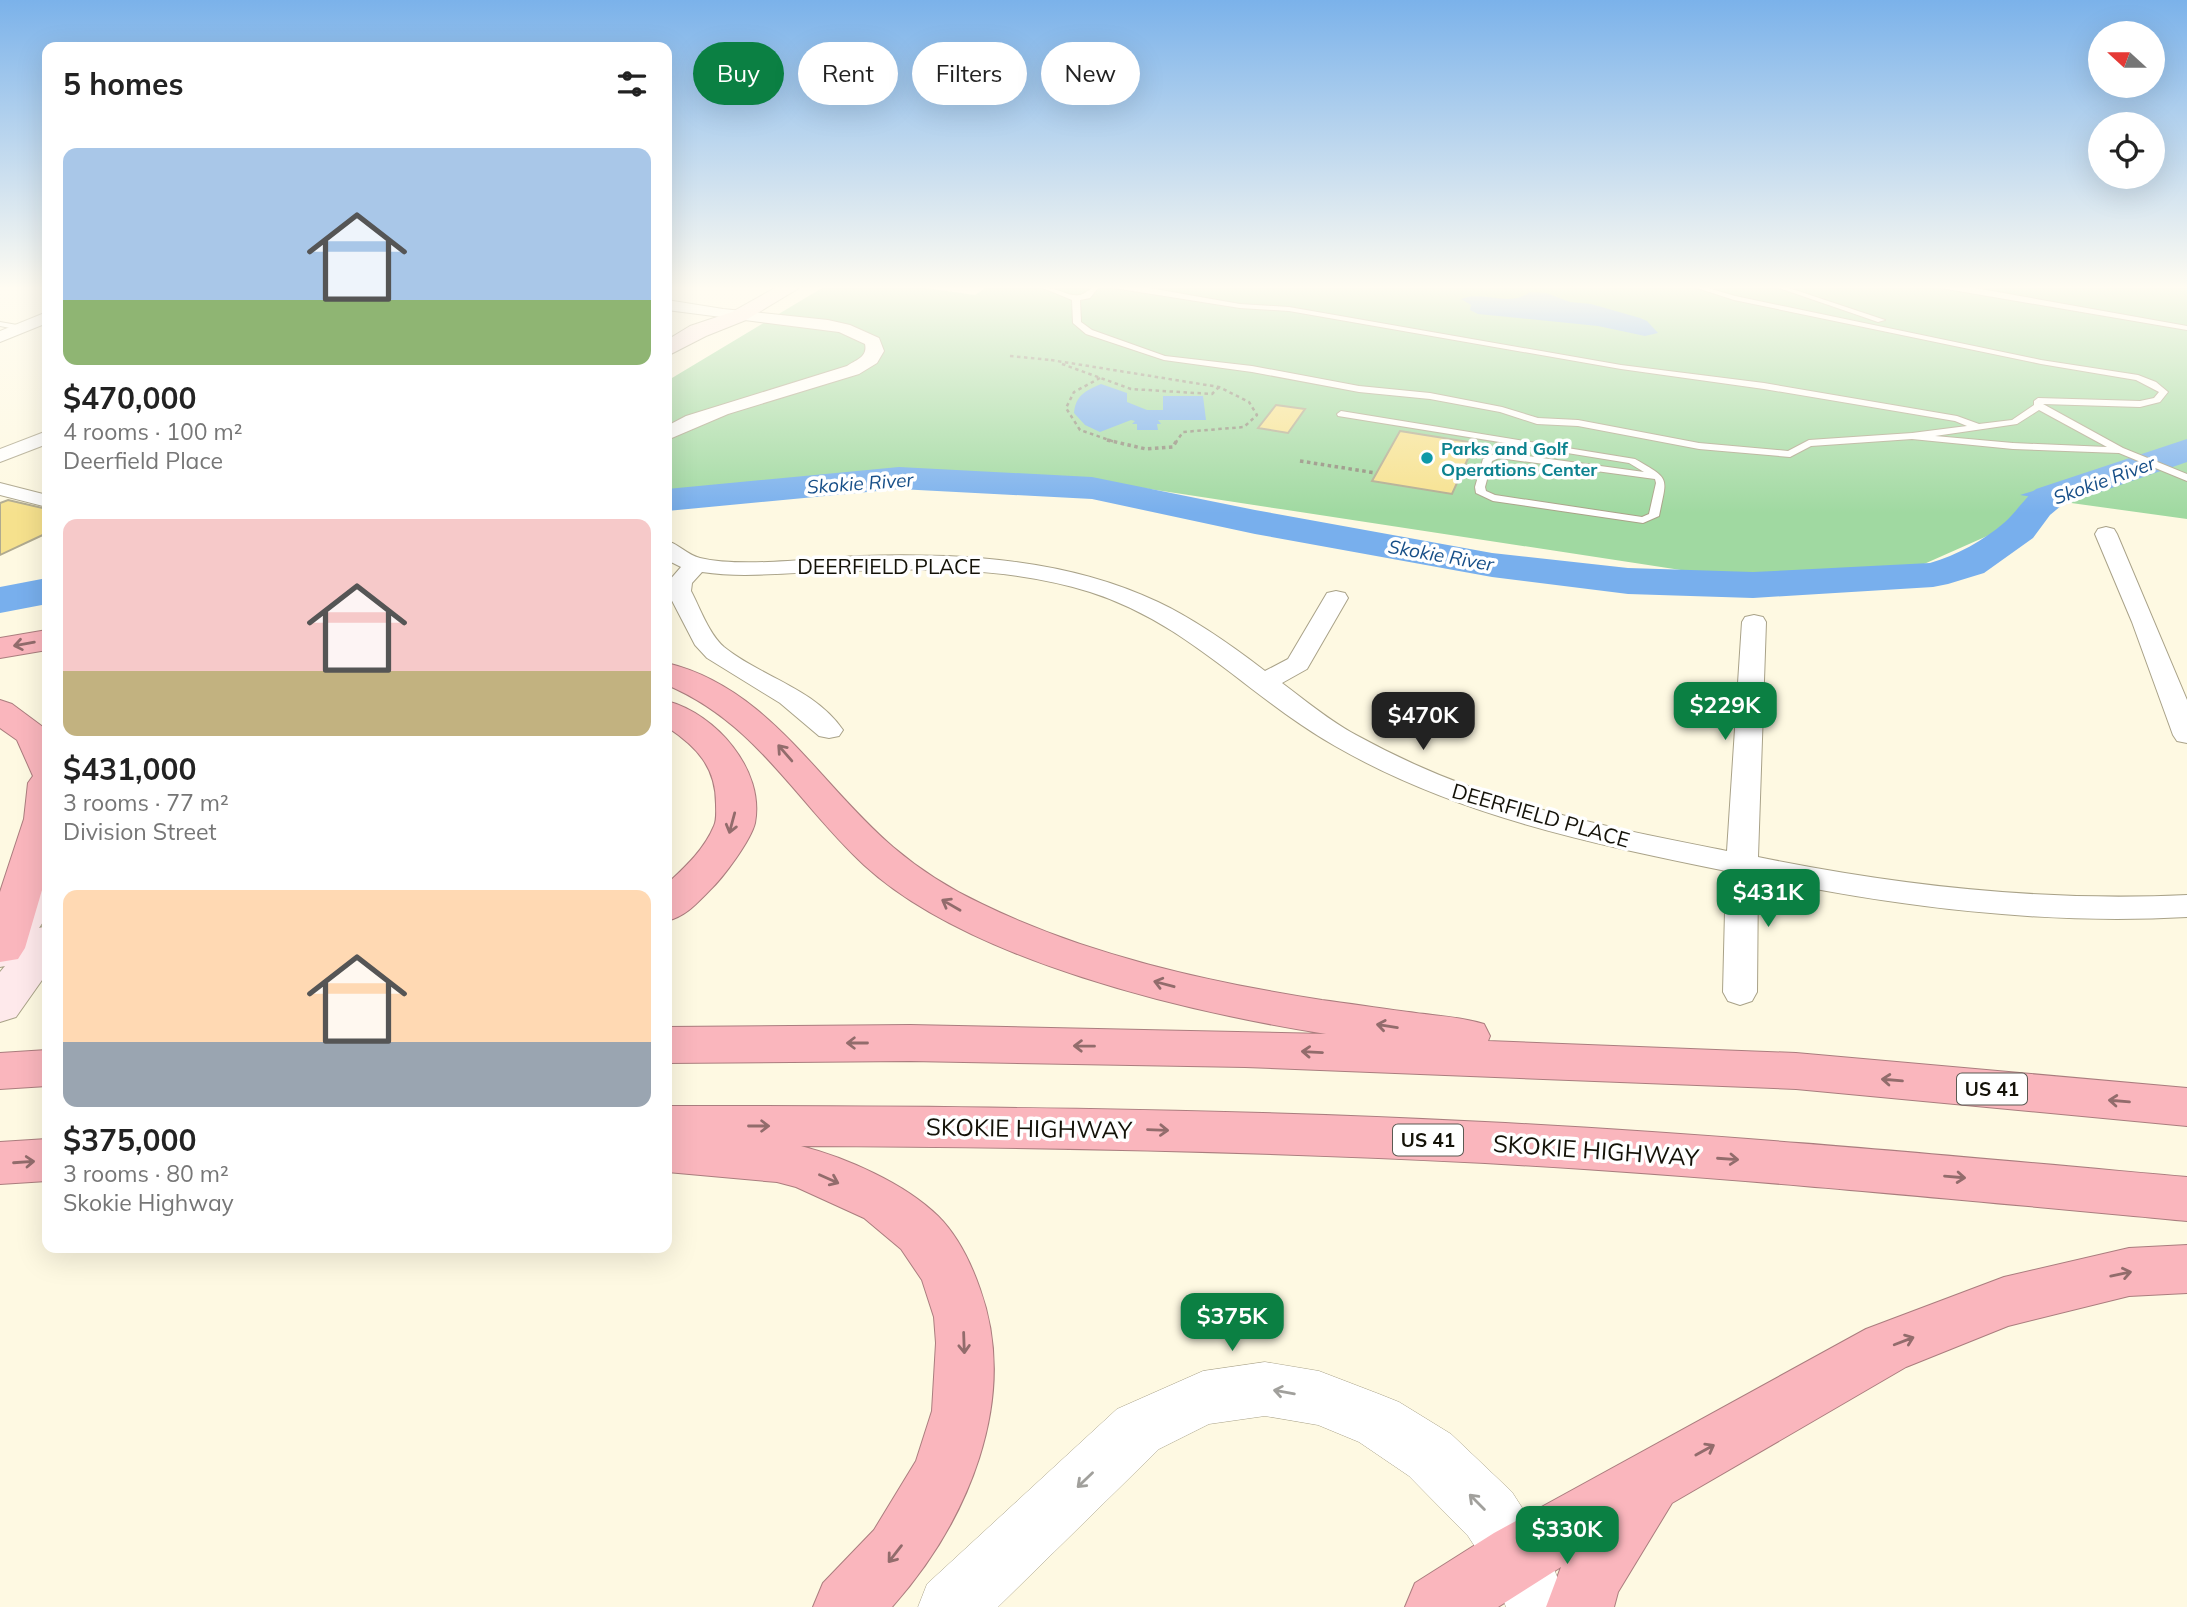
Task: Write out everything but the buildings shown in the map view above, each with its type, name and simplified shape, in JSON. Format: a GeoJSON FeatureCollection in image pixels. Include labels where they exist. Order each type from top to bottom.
{"type":"FeatureCollection","features":[{"type":"Feature","properties":{"kind":"highway"},"geometry":{"type":"LineString","coordinates":[[0,648],[42,641]]}},
{"type":"Feature","properties":{"kind":"highway"},"geometry":{"type":"LineString","coordinates":[[672,675],[718,696],[765,731],[875,854],[910,881],[967,915],[1031,942],[1177,987],[1277,1009],[1421,1031],[1796,1071]]}},
{"type":"Feature","properties":{"kind":"highway"},"geometry":{"type":"LineString","coordinates":[[0,711],[33,734],[42,756]]}},
{"type":"Feature","properties":{"kind":"highway"},"geometry":{"type":"LineString","coordinates":[[672,715],[697,731],[721,756],[731,771],[735,785],[735,824],[709,868],[672,902]]}},
{"type":"Feature","properties":{"kind":"highway"},"geometry":{"type":"LineString","coordinates":[[3,974],[42,827]]}},
{"type":"Feature","properties":{"kind":"highway","name":"US 41"},"geometry":{"type":"LineString","coordinates":[[672,1045],[910,1043],[1231,1049],[1796,1071],[2187,1107]]}},
{"type":"Feature","properties":{"kind":"highway","name":"SKOKIE HIGHWAY"},"geometry":{"type":"LineString","coordinates":[[672,1126],[1032,1126],[1387,1138],[1570,1148],[1898,1172],[2187,1199]]}},
{"type":"Feature","properties":{"kind":"highway"},"geometry":{"type":"LineString","coordinates":[[672,1151],[777,1161],[807,1169],[883,1202],[920,1233],[946,1270],[962,1317],[965,1343],[962,1411],[943,1476],[897,1553],[846,1607]]}},
{"type":"Feature","properties":{"kind":"highway"},"geometry":{"type":"LineString","coordinates":[[0,1163],[42,1160]]}},
{"type":"Feature","properties":{"kind":"highway"},"geometry":{"type":"LineString","coordinates":[[1439,1607],[1528,1582],[1650,1481],[1886,1348],[2004,1302],[2129,1272],[2187,1269]]}},
{"type":"Feature","properties":{"kind":"highway"},"geometry":{"type":"LineString","coordinates":[[1580,1607],[1590,1577],[1650,1481]]}},
{"type":"Feature","properties":{"kind":"main road"},"geometry":{"type":"LineString","coordinates":[[3,974],[42,895]]}},
{"type":"Feature","properties":{"kind":"main road"},"geometry":{"type":"LineString","coordinates":[[3,974],[42,945]]}},
{"type":"Feature","properties":{"kind":"street"},"geometry":{"type":"LineString","coordinates":[[672,431],[693,419],[853,370],[864,363]]}},
{"type":"Feature","properties":{"kind":"street"},"geometry":{"type":"LineString","coordinates":[[0,456],[42,439]]}},
{"type":"Feature","properties":{"kind":"street"},"geometry":{"type":"LineString","coordinates":[[0,489],[42,500]]}},
{"type":"Feature","properties":{"kind":"street"},"geometry":{"type":"LineString","coordinates":[[2106,534],[2144,622],[2187,735]]}},
{"type":"Feature","properties":{"kind":"street"},"geometry":{"type":"LineString","coordinates":[[672,554],[696,564],[680,582],[679,591],[708,645],[716,653],[815,715],[829,730]]}},
{"type":"Feature","properties":{"kind":"street","name":"DEERFIELD PLACE"},"geometry":{"type":"LineString","coordinates":[[696,564],[729,568],[936,563],[1030,571],[1094,586],[1145,603],[1193,630],[1348,743],[1457,793],[1523,815],[1835,884],[1983,903],[2098,908],[2187,906]]}},
{"type":"Feature","properties":{"kind":"street"},"geometry":{"type":"LineString","coordinates":[[1264,682],[1298,664],[1336,598]]}},
{"type":"Feature","properties":{"kind":"street"},"geometry":{"type":"LineString","coordinates":[[1740,992],[1742,865],[1754,622]]}},
{"type":"Feature","properties":{"kind":"street"},"geometry":{"type":"LineString","coordinates":[[950,1607],[987,1575],[1138,1429],[1203,1398],[1265,1388],[1319,1398],[1379,1422],[1430,1455],[1490,1514],[1528,1582]]}},
{"type":"Feature","properties":{"kind":"lane"},"geometry":{"type":"LineString","coordinates":[[1204,363],[1359,389],[1430,396],[1502,410],[1536,421],[1578,424],[1699,446],[1790,454],[1809,443],[1912,436],[2014,422],[2039,406]]}},
{"type":"Feature","properties":{"kind":"lane"},"geometry":{"type":"LineString","coordinates":[[1598,363],[1777,388],[1944,417],[1976,426]]}},
{"type":"Feature","properties":{"kind":"lane"},"geometry":{"type":"LineString","coordinates":[[2039,406],[2038,401],[2140,404],[2157,400],[2164,392],[2138,378],[2047,363]]}},
{"type":"Feature","properties":{"kind":"lane"},"geometry":{"type":"LineString","coordinates":[[2039,406],[2120,450],[2187,478]]}},
{"type":"Feature","properties":{"kind":"lane"},"geometry":{"type":"LineString","coordinates":[[1341,414],[1632,461],[1659,477],[1661,483],[1654,516],[1643,520],[1493,498],[1481,493],[1480,487],[1489,459],[1498,456],[1659,477]]}},
{"type":"Feature","properties":{"kind":"lane"},"geometry":{"type":"LineString","coordinates":[[1912,436],[2013,446],[2120,450]]}},
{"type":"Feature","properties":{"kind":"path"},"geometry":{"type":"LineString","coordinates":[[1059,363],[1131,388],[1212,394],[1219,387]]}},
{"type":"Feature","properties":{"kind":"path"},"geometry":{"type":"LineString","coordinates":[[1070,363],[1219,387],[1239,395],[1255,408],[1257,415],[1252,422],[1228,430],[1183,432],[1173,447],[1146,449],[1101,439],[1080,430],[1066,408],[1068,399],[1076,390],[1100,378]]}},
{"type":"Feature","properties":{"kind":"path"},"geometry":{"type":"LineString","coordinates":[[1300,460],[1376,473]]}},
{"type":"Feature","properties":{"kind":"green space"},"geometry":{"type":"Polygon","coordinates":[[[697,363],[2187,363],[2187,519],[2064,502],[1915,568],[1733,578],[1097,481],[902,472],[672,491],[672,378],[697,363]]]}},
{"type":"Feature","properties":{"kind":"water"},"geometry":{"type":"Polygon","coordinates":[[[1101,384],[1127,393],[1127,402],[1147,410],[1163,410],[1163,396],[1203,396],[1206,420],[1158,420],[1161,424],[1157,424],[1158,430],[1137,430],[1137,424],[1132,424],[1135,421],[1131,420],[1100,432],[1085,425],[1074,413],[1082,394],[1101,384]]]}},
{"type":"Feature","properties":{"kind":"water"},"geometry":{"type":"Polygon","coordinates":[[[2187,443],[2187,460],[2064,502],[2020,495],[2187,443]]]}},
{"type":"Feature","properties":{"kind":"waterway","name":"Skokie River"},"geometry":{"type":"LineString","coordinates":[[672,500],[899,478],[1092,488],[1255,522],[1492,565],[1628,581],[1753,585],[1933,575],[1970,564],[2019,530],[2037,507],[2049,497],[2187,450]]}},
{"type":"Feature","properties":{"kind":"waterway","name":"Skokie River"},"geometry":{"type":"LineString","coordinates":[[0,600],[42,592]]}},
{"type":"Feature","properties":{"kind":"place","name":"Parks and Golf Operations Center"},"geometry":{"type":"Point","coordinates":[1427,458]}}]}
